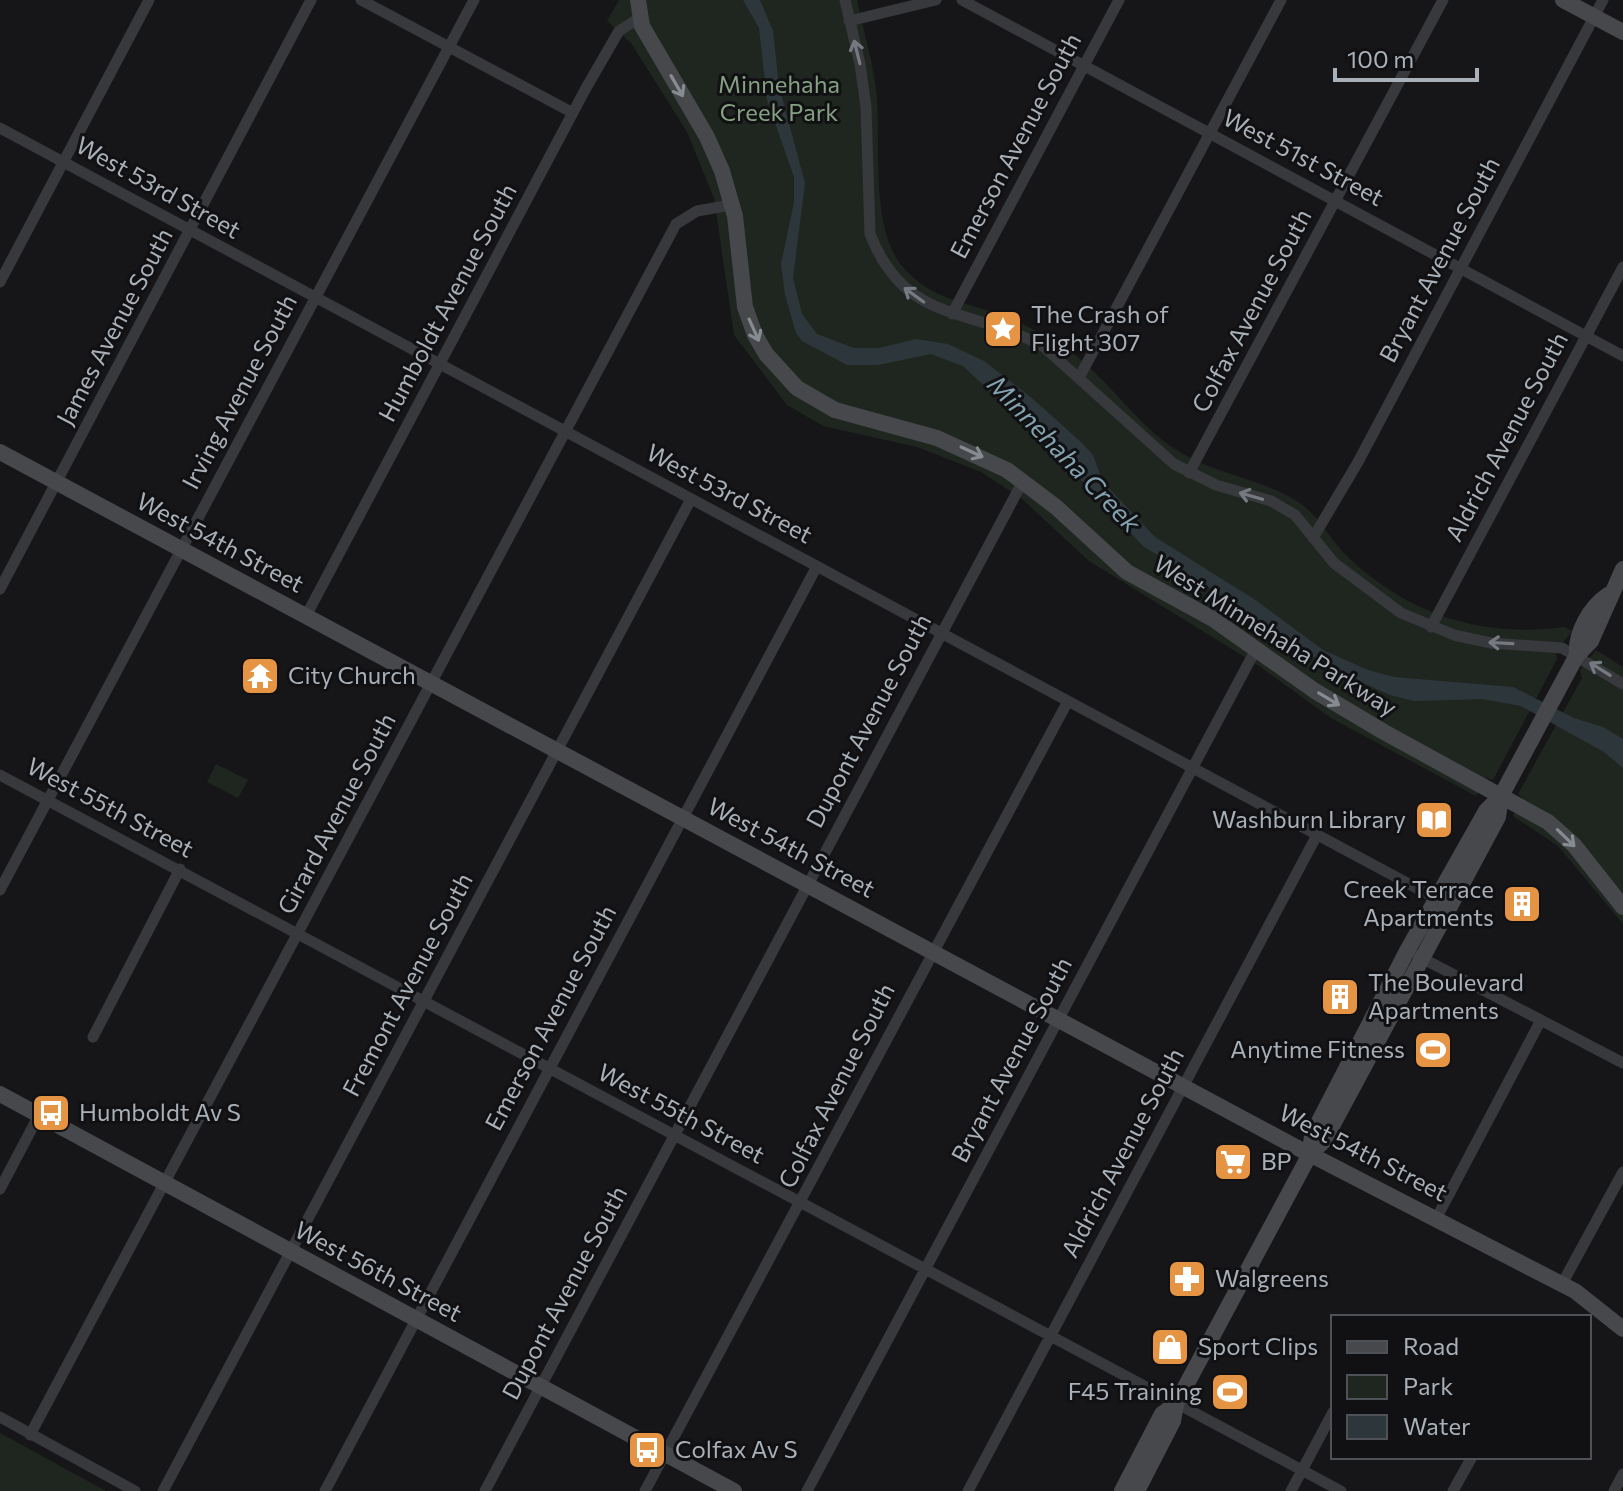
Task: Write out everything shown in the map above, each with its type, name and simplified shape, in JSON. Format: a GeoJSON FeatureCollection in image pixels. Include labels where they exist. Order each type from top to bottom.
{"type":"FeatureCollection","features":[{"type":"Feature","properties":{"kind":"street"},"geometry":{"type":"LineString","coordinates":[[0,282],[149,0]]}},
{"type":"Feature","properties":{"kind":"street","name":"James Avenue South"},"geometry":{"type":"LineString","coordinates":[[0,589],[311,0]]}},
{"type":"Feature","properties":{"kind":"street"},"geometry":{"type":"LineString","coordinates":[[361,0],[573,113]]}},
{"type":"Feature","properties":{"kind":"street","name":"Irving Avenue South"},"geometry":{"type":"LineString","coordinates":[[0,890],[474,0]]}},
{"type":"Feature","properties":{"kind":"street","name":"West Minnehaha Parkway"},"geometry":{"type":"LineString","coordinates":[[638,0],[639,18],[707,137],[722,171],[731,205],[749,320],[766,354],[786,377],[812,399],[835,410],[964,448],[1023,481],[1117,565],[1256,649],[1384,732],[1557,829],[1623,907]]}},
{"type":"Feature","properties":{"kind":"street"},"geometry":{"type":"LineString","coordinates":[[845,0],[866,107],[870,234],[888,270],[901,285],[915,297],[952,314],[1023,335],[1080,376],[1135,432],[1189,473],[1278,504],[1295,515],[1322,549],[1377,598],[1431,627],[1491,643],[1556,645],[1623,684]]}},
{"type":"Feature","properties":{"kind":"street"},"geometry":{"type":"LineString","coordinates":[[849,21],[936,0]]}},
{"type":"Feature","properties":{"kind":"street","name":"West 51st Street"},"geometry":{"type":"LineString","coordinates":[[962,0],[1623,356]]}},
{"type":"Feature","properties":{"kind":"street","name":"Emerson Avenue South"},"geometry":{"type":"LineString","coordinates":[[952,314],[1119,0]]}},
{"type":"Feature","properties":{"kind":"street"},"geometry":{"type":"LineString","coordinates":[[1080,376],[1281,0]]}},
{"type":"Feature","properties":{"kind":"street","name":"Colfax Avenue South"},"geometry":{"type":"LineString","coordinates":[[1189,473],[1443,0]]}},
{"type":"Feature","properties":{"kind":"street"},"geometry":{"type":"LineString","coordinates":[[1563,0],[1623,32]]}},
{"type":"Feature","properties":{"kind":"street","name":"Bryant Avenue South"},"geometry":{"type":"LineString","coordinates":[[1313,538],[1603,0]]}},
{"type":"Feature","properties":{"kind":"street","name":"Humboldt Avenue South"},"geometry":{"type":"LineString","coordinates":[[306,616],[573,113],[619,31],[639,18]]}},
{"type":"Feature","properties":{"kind":"street","name":"West 53rd Street"},"geometry":{"type":"LineString","coordinates":[[0,128],[1437,899]]}},
{"type":"Feature","properties":{"kind":"street","name":"Girard Avenue South"},"geometry":{"type":"LineString","coordinates":[[30,1435],[676,224],[697,211],[731,205]]}},
{"type":"Feature","properties":{"kind":"street","name":"Aldrich Avenue South"},"geometry":{"type":"LineString","coordinates":[[1431,627],[1623,267]]}},
{"type":"Feature","properties":{"kind":"street","name":"West 54th Street"},"geometry":{"type":"LineString","coordinates":[[0,452],[1310,1154],[1562,1284],[1586,1298],[1623,1329]]}},
{"type":"Feature","properties":{"kind":"street","name":"Dupont Avenue South"},"geometry":{"type":"LineString","coordinates":[[485,1491],[672,1134],[1023,481]]}},
{"type":"Feature","properties":{"kind":"street","name":"Fremont Avenue South"},"geometry":{"type":"LineString","coordinates":[[163,1491],[691,499]]}},
{"type":"Feature","properties":{"kind":"street","name":"Emerson Avenue South"},"geometry":{"type":"LineString","coordinates":[[325,1491],[817,566]]}},
{"type":"Feature","properties":{"kind":"street"},"geometry":{"type":"LineString","coordinates":[[1415,955],[1437,899],[1486,811],[1501,796],[1577,655],[1577,641],[1583,627],[1597,603],[1610,594],[1623,569]]}},
{"type":"Feature","properties":{"kind":"street","name":"Bryant Avenue South"},"geometry":{"type":"LineString","coordinates":[[807,1491],[1256,649]]}},
{"type":"Feature","properties":{"kind":"street","name":"Colfax Avenue South"},"geometry":{"type":"LineString","coordinates":[[645,1491],[802,1203],[932,951],[1068,701]]}},
{"type":"Feature","properties":{"kind":"street","name":"West 55th Street"},"geometry":{"type":"LineString","coordinates":[[0,775],[1341,1491]]}},
{"type":"Feature","properties":{"kind":"street"},"geometry":{"type":"LineString","coordinates":[[1137,1491],[1173,1421],[1176,1404],[1310,1154],[1312,1135],[1498,817],[1501,796]]}},
{"type":"Feature","properties":{"kind":"street","name":"Aldrich Avenue South"},"geometry":{"type":"LineString","coordinates":[[968,1491],[1317,835]]}},
{"type":"Feature","properties":{"kind":"street"},"geometry":{"type":"LineString","coordinates":[[93,1037],[180,869]]}},
{"type":"Feature","properties":{"kind":"street"},"geometry":{"type":"LineString","coordinates":[[1415,955],[1623,1063]]}},
{"type":"Feature","properties":{"kind":"street"},"geometry":{"type":"LineString","coordinates":[[1436,1219],[1541,1020]]}},
{"type":"Feature","properties":{"kind":"street","name":"West 56th Street"},"geometry":{"type":"LineString","coordinates":[[0,1094],[734,1491]]}},
{"type":"Feature","properties":{"kind":"street"},"geometry":{"type":"LineString","coordinates":[[0,1189],[39,1115]]}},
{"type":"Feature","properties":{"kind":"street"},"geometry":{"type":"LineString","coordinates":[[1562,1284],[1623,1172]]}},
{"type":"Feature","properties":{"kind":"street"},"geometry":{"type":"LineString","coordinates":[[1122,1491],[1162,1414],[1176,1404]]}},
{"type":"Feature","properties":{"kind":"street"},"geometry":{"type":"LineString","coordinates":[[1291,1491],[1331,1416]]}},
{"type":"Feature","properties":{"kind":"street"},"geometry":{"type":"LineString","coordinates":[[0,1417],[135,1491]]}},
{"type":"Feature","properties":{"kind":"street"},"geometry":{"type":"LineString","coordinates":[[1453,1491],[1471,1459]]}},
{"type":"Feature","properties":{"kind":"street"},"geometry":{"type":"LineString","coordinates":[[1614,1491],[1623,1474]]}},
{"type":"Feature","properties":{"kind":"green space","name":"Minnehaha Creek Park"},"geometry":{"type":"Polygon","coordinates":[[[619,0],[857,0],[876,89],[879,182],[885,229],[892,249],[913,277],[936,293],[1019,322],[1062,346],[1091,368],[1169,445],[1202,464],[1270,488],[1301,504],[1349,558],[1372,578],[1422,608],[1476,625],[1535,630],[1565,627],[1572,631],[1556,652],[1557,659],[1493,780],[1486,778],[1476,796],[1331,718],[1256,664],[1089,561],[1021,498],[981,472],[917,447],[823,426],[787,405],[734,335],[714,198],[687,132],[631,43],[607,21],[619,0]]]}},
{"type":"Feature","properties":{"kind":"green space"},"geometry":{"type":"Polygon","coordinates":[[[1596,650],[1623,667],[1623,924],[1558,846],[1513,816],[1522,798],[1518,794],[1582,678],[1580,670],[1596,650]]]}},
{"type":"Feature","properties":{"kind":"green space"},"geometry":{"type":"Polygon","coordinates":[[[216,764],[248,780],[238,798],[207,782],[216,764]]]}},
{"type":"Feature","properties":{"kind":"green space"},"geometry":{"type":"Polygon","coordinates":[[[0,1433],[106,1491],[0,1491],[0,1433]]]}},
{"type":"Feature","properties":{"kind":"water","name":"Minnehaha Creek"},"geometry":{"type":"Polygon","coordinates":[[[743,0],[760,0],[773,31],[779,86],[805,183],[793,278],[802,314],[817,334],[854,348],[879,348],[916,339],[948,344],[984,361],[1082,443],[1093,455],[1103,482],[1155,537],[1257,601],[1323,650],[1368,670],[1394,677],[1513,687],[1623,739],[1623,768],[1604,752],[1521,706],[1482,699],[1414,701],[1390,695],[1325,666],[1305,650],[1269,633],[1213,590],[1143,546],[1055,452],[963,366],[931,354],[878,365],[847,365],[802,341],[796,333],[785,295],[781,264],[794,202],[794,177],[767,100],[759,28],[743,0]]]}},
{"type":"Feature","properties":{"kind":"place","name":"The Crash of Flight 307"},"geometry":{"type":"Point","coordinates":[1003,329]}},
{"type":"Feature","properties":{"kind":"place","name":"City Church"},"geometry":{"type":"Point","coordinates":[260,676]}},
{"type":"Feature","properties":{"kind":"place","name":"Washburn Library"},"geometry":{"type":"Point","coordinates":[1434,820]}},
{"type":"Feature","properties":{"kind":"place","name":"Creek Terrace Apartments"},"geometry":{"type":"Point","coordinates":[1522,904]}},
{"type":"Feature","properties":{"kind":"place","name":"The Boulevard Apartments"},"geometry":{"type":"Point","coordinates":[1340,997]}},
{"type":"Feature","properties":{"kind":"place","name":"Anytime Fitness"},"geometry":{"type":"Point","coordinates":[1433,1050]}},
{"type":"Feature","properties":{"kind":"place","name":"Humboldt Av S"},"geometry":{"type":"Point","coordinates":[51,1113]}},
{"type":"Feature","properties":{"kind":"place","name":"BP"},"geometry":{"type":"Point","coordinates":[1233,1162]}},
{"type":"Feature","properties":{"kind":"place","name":"Walgreens"},"geometry":{"type":"Point","coordinates":[1187,1279]}},
{"type":"Feature","properties":{"kind":"place","name":"Sport Clips"},"geometry":{"type":"Point","coordinates":[1170,1347]}},
{"type":"Feature","properties":{"kind":"place","name":"F45 Training"},"geometry":{"type":"Point","coordinates":[1230,1392]}},
{"type":"Feature","properties":{"kind":"place","name":"Colfax Av S"},"geometry":{"type":"Point","coordinates":[647,1450]}}]}
